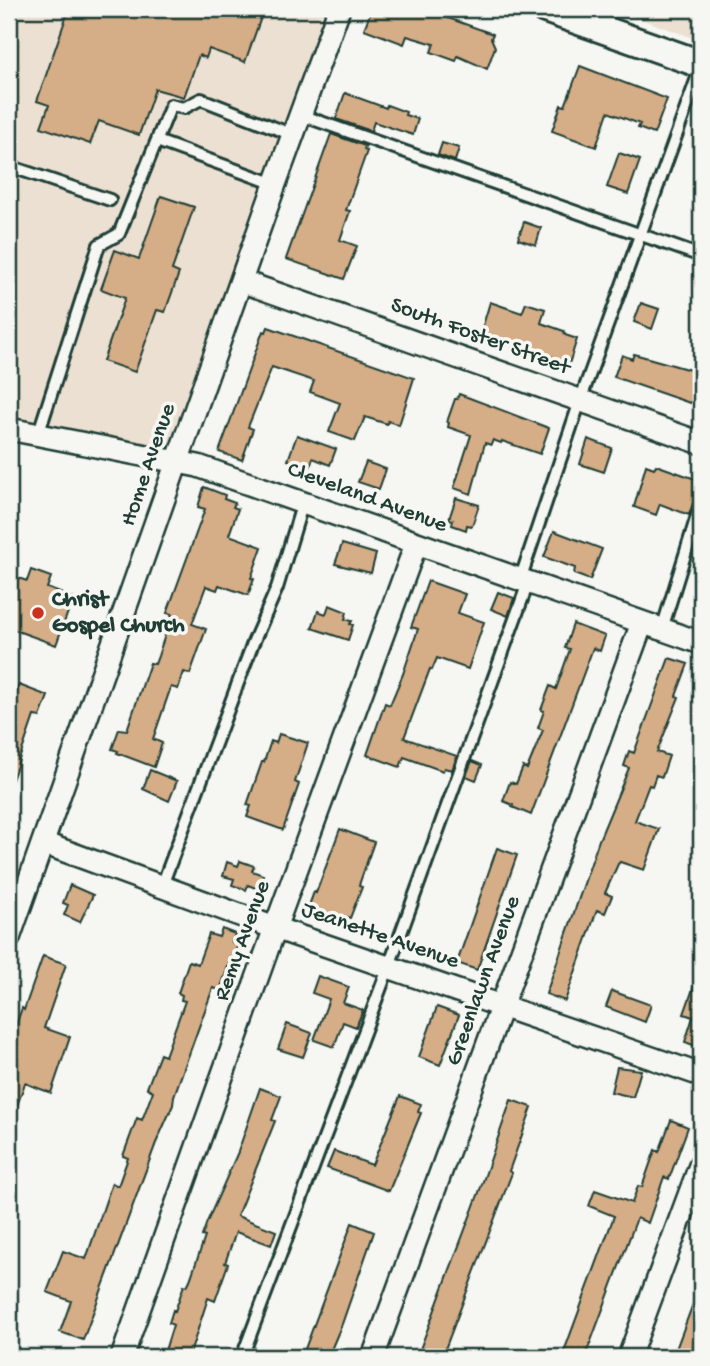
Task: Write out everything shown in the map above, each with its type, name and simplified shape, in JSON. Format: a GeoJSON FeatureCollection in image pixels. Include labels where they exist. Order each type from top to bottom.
{"type":"FeatureCollection","features":[{"type":"Feature","properties":{"kind":"street","name":"Home Avenue"},"geometry":{"type":"LineString","coordinates":[[9,939],[339,9]]}},
{"type":"Feature","properties":{"kind":"street"},"geometry":{"type":"LineString","coordinates":[[545,9],[701,65]]}},
{"type":"Feature","properties":{"kind":"street","name":"South Foster Street"},"geometry":{"type":"LineString","coordinates":[[241,281],[701,443]]}},
{"type":"Feature","properties":{"kind":"street","name":"Cleveland Avenue"},"geometry":{"type":"LineString","coordinates":[[9,429],[198,466],[701,643]]}},
{"type":"Feature","properties":{"kind":"street","name":"Remy Avenue"},"geometry":{"type":"LineString","coordinates":[[122,1357],[416,544]]}},
{"type":"Feature","properties":{"kind":"street","name":"Greenlawn Avenue"},"geometry":{"type":"LineString","coordinates":[[373,1357],[503,1005],[652,626]]}},
{"type":"Feature","properties":{"kind":"street","name":"Jeanette Avenue"},"geometry":{"type":"LineString","coordinates":[[43,843],[161,888],[701,1075]]}},
{"type":"Feature","properties":{"kind":"street"},"geometry":{"type":"LineString","coordinates":[[629,1357],[701,1163]]}},
{"type":"Feature","properties":{"kind":"lane"},"geometry":{"type":"LineString","coordinates":[[242,1357],[389,967],[524,582],[580,401],[701,65]]}},
{"type":"Feature","properties":{"kind":"lane"},"geometry":{"type":"LineString","coordinates":[[37,435],[99,245],[119,234],[172,105],[184,108],[201,99],[297,125],[701,256]]}},
{"type":"Feature","properties":{"kind":"lane"},"geometry":{"type":"LineString","coordinates":[[157,141],[275,184]]}},
{"type":"Feature","properties":{"kind":"lane"},"geometry":{"type":"LineString","coordinates":[[9,166],[110,200]]}},
{"type":"Feature","properties":{"kind":"lane"},"geometry":{"type":"LineString","coordinates":[[161,888],[276,588],[303,502]]}},
{"type":"Feature","properties":{"kind":"lane"},"geometry":{"type":"LineString","coordinates":[[652,626],[701,503]]}},
{"type":"Feature","properties":{"kind":"shaded area"},"geometry":{"type":"Polygon","coordinates":[[[9,9],[325,9],[167,451],[9,416],[9,9]]]}},
{"type":"Feature","properties":{"kind":"shaded area"},"geometry":{"type":"Polygon","coordinates":[[[612,9],[701,9],[701,41],[663,27],[612,9]]]}},
{"type":"Feature","properties":{"kind":"building"},"geometry":{"type":"Polygon","coordinates":[[[69,9],[264,9],[245,62],[209,49],[206,58],[199,55],[184,97],[155,89],[139,135],[99,121],[90,144],[41,127],[49,105],[37,101],[69,9]]]}},
{"type":"Feature","properties":{"kind":"building"},"geometry":{"type":"Polygon","coordinates":[[[372,9],[423,9],[493,34],[491,38],[495,47],[487,69],[458,56],[456,61],[431,52],[434,44],[407,36],[404,44],[364,29],[372,9]]]}},
{"type":"Feature","properties":{"kind":"building"},"geometry":{"type":"Polygon","coordinates":[[[580,66],[667,99],[654,134],[638,128],[640,124],[608,112],[596,147],[552,131],[580,66]]]}},
{"type":"Feature","properties":{"kind":"building"},"geometry":{"type":"Polygon","coordinates":[[[345,93],[386,108],[387,105],[418,119],[413,135],[374,122],[371,131],[336,119],[345,93]]]}},
{"type":"Feature","properties":{"kind":"building"},"geometry":{"type":"Polygon","coordinates":[[[331,134],[365,146],[364,150],[367,151],[346,210],[350,211],[340,240],[357,246],[344,279],[286,259],[331,134]]]}},
{"type":"Feature","properties":{"kind":"building"},"geometry":{"type":"Polygon","coordinates":[[[442,143],[459,148],[455,161],[438,155],[442,143]]]}},
{"type":"Feature","properties":{"kind":"building"},"geometry":{"type":"Polygon","coordinates":[[[619,153],[640,160],[628,194],[607,187],[619,153]]]}},
{"type":"Feature","properties":{"kind":"building"},"geometry":{"type":"Polygon","coordinates":[[[161,196],[194,207],[172,270],[179,273],[165,312],[157,310],[135,372],[103,361],[125,298],[101,289],[115,250],[139,259],[161,196]]]}},
{"type":"Feature","properties":{"kind":"building"},"geometry":{"type":"Polygon","coordinates":[[[524,222],[541,228],[536,245],[518,239],[524,222]]]}},
{"type":"Feature","properties":{"kind":"building"},"geometry":{"type":"Polygon","coordinates":[[[490,302],[522,313],[526,303],[545,309],[541,323],[577,339],[569,364],[530,348],[529,352],[512,347],[513,343],[481,332],[490,302]]]}},
{"type":"Feature","properties":{"kind":"building"},"geometry":{"type":"Polygon","coordinates":[[[641,303],[659,309],[652,329],[634,322],[641,303]]]}},
{"type":"Feature","properties":{"kind":"building"},"geometry":{"type":"Polygon","coordinates":[[[268,327],[414,378],[399,425],[365,417],[355,441],[329,432],[340,403],[310,392],[314,381],[272,367],[248,427],[253,429],[242,460],[219,452],[263,331],[266,332],[268,327]]]}},
{"type":"Feature","properties":{"kind":"building"},"geometry":{"type":"Polygon","coordinates":[[[634,354],[701,373],[692,401],[690,403],[614,377],[622,355],[632,359],[634,354]]]}},
{"type":"Feature","properties":{"kind":"building"},"geometry":{"type":"Polygon","coordinates":[[[459,394],[549,428],[540,454],[502,441],[493,440],[491,445],[485,443],[471,494],[454,488],[471,435],[448,427],[447,422],[459,394]]]}},
{"type":"Feature","properties":{"kind":"building"},"geometry":{"type":"Polygon","coordinates":[[[297,435],[336,449],[330,465],[313,458],[310,467],[288,460],[297,435]]]}},
{"type":"Feature","properties":{"kind":"building"},"geometry":{"type":"Polygon","coordinates":[[[588,439],[612,448],[604,472],[580,464],[588,439]]]}},
{"type":"Feature","properties":{"kind":"building"},"geometry":{"type":"Polygon","coordinates":[[[366,462],[386,469],[379,489],[358,482],[366,462]]]}},
{"type":"Feature","properties":{"kind":"building"},"geometry":{"type":"Polygon","coordinates":[[[646,465],[654,468],[656,465],[701,481],[701,493],[694,500],[689,515],[660,504],[656,515],[634,507],[646,465]]]}},
{"type":"Feature","properties":{"kind":"building"},"geometry":{"type":"Polygon","coordinates":[[[204,487],[225,495],[224,499],[235,503],[233,507],[238,509],[229,535],[262,547],[248,595],[219,585],[217,590],[206,586],[192,624],[206,629],[190,674],[184,672],[178,689],[171,687],[153,739],[162,743],[154,767],[112,749],[119,729],[127,730],[150,663],[155,664],[158,656],[172,614],[167,613],[205,509],[198,507],[204,487]]]}},
{"type":"Feature","properties":{"kind":"building"},"geometry":{"type":"Polygon","coordinates":[[[456,498],[479,505],[472,526],[467,525],[466,530],[452,525],[453,520],[449,519],[456,498]]]}},
{"type":"Feature","properties":{"kind":"building"},"geometry":{"type":"Polygon","coordinates":[[[554,531],[602,549],[590,580],[574,574],[575,568],[544,557],[554,531]]]}},
{"type":"Feature","properties":{"kind":"building"},"geometry":{"type":"Polygon","coordinates":[[[342,544],[376,554],[371,573],[335,564],[342,544]]]}},
{"type":"Feature","properties":{"kind":"building","name":"Christ Gospel Church"},"geometry":{"type":"Polygon","coordinates":[[[31,570],[51,577],[47,588],[73,598],[56,645],[9,628],[9,575],[27,581],[31,570]]]}},
{"type":"Feature","properties":{"kind":"building"},"geometry":{"type":"Polygon","coordinates":[[[428,581],[465,594],[458,613],[484,622],[468,669],[437,658],[432,670],[430,669],[404,738],[457,756],[452,770],[444,768],[443,771],[404,757],[400,767],[367,755],[385,703],[390,705],[403,674],[418,629],[411,627],[428,581]]]}},
{"type":"Feature","properties":{"kind":"building"},"geometry":{"type":"Polygon","coordinates":[[[498,592],[514,598],[508,616],[491,609],[498,592]]]}},
{"type":"Feature","properties":{"kind":"building"},"geometry":{"type":"Polygon","coordinates":[[[329,605],[347,612],[345,619],[352,621],[348,640],[312,628],[318,611],[326,614],[329,605]]]}},
{"type":"Feature","properties":{"kind":"building"},"geometry":{"type":"Polygon","coordinates":[[[573,624],[605,636],[600,651],[593,648],[531,815],[503,801],[510,782],[516,784],[523,767],[527,769],[543,730],[538,728],[544,711],[541,710],[550,686],[556,689],[570,649],[565,648],[573,624]]]}},
{"type":"Feature","properties":{"kind":"building"},"geometry":{"type":"Polygon","coordinates":[[[669,658],[688,664],[676,696],[679,697],[657,752],[669,756],[662,777],[656,775],[652,786],[649,785],[635,821],[659,829],[644,870],[620,862],[618,864],[605,893],[612,896],[605,913],[597,910],[565,1001],[546,994],[599,840],[629,768],[624,766],[629,751],[634,753],[669,658]]]}},
{"type":"Feature","properties":{"kind":"building"},"geometry":{"type":"Polygon","coordinates":[[[19,685],[48,696],[40,717],[34,716],[9,783],[9,713],[19,685]]]}},
{"type":"Feature","properties":{"kind":"building"},"geometry":{"type":"Polygon","coordinates":[[[279,734],[308,743],[295,782],[299,784],[283,830],[247,817],[251,806],[247,805],[262,762],[271,741],[276,743],[279,734]]]}},
{"type":"Feature","properties":{"kind":"building"},"geometry":{"type":"Polygon","coordinates":[[[472,761],[482,765],[476,780],[466,776],[472,761]]]}},
{"type":"Feature","properties":{"kind":"building"},"geometry":{"type":"Polygon","coordinates":[[[150,770],[177,781],[169,801],[143,789],[150,770]]]}},
{"type":"Feature","properties":{"kind":"building"},"geometry":{"type":"Polygon","coordinates":[[[340,829],[374,842],[360,882],[359,886],[362,887],[350,918],[344,916],[342,924],[307,911],[340,829]]]}},
{"type":"Feature","properties":{"kind":"building"},"geometry":{"type":"Polygon","coordinates":[[[497,848],[517,855],[477,970],[457,963],[497,848]]]}},
{"type":"Feature","properties":{"kind":"building"},"geometry":{"type":"Polygon","coordinates":[[[240,861],[254,866],[252,871],[263,875],[258,889],[248,885],[246,890],[232,885],[234,879],[223,876],[227,862],[238,866],[240,861]]]}},
{"type":"Feature","properties":{"kind":"building"},"geometry":{"type":"Polygon","coordinates":[[[70,885],[93,895],[80,922],[64,915],[68,905],[63,903],[70,885]]]}},
{"type":"Feature","properties":{"kind":"building"},"geometry":{"type":"Polygon","coordinates":[[[222,929],[235,934],[232,942],[238,944],[233,959],[231,958],[220,990],[213,988],[173,1105],[156,1143],[83,1340],[60,1332],[71,1301],[47,1292],[63,1251],[86,1259],[112,1183],[118,1186],[128,1158],[123,1156],[137,1118],[142,1120],[153,1091],[147,1088],[160,1054],[165,1056],[185,1001],[181,1000],[182,995],[178,993],[189,961],[198,964],[209,934],[219,937],[222,929]]]}},
{"type":"Feature","properties":{"kind":"building"},"geometry":{"type":"Polygon","coordinates":[[[43,956],[66,964],[44,1028],[70,1037],[51,1093],[25,1083],[9,1123],[9,1044],[43,956]]]}},
{"type":"Feature","properties":{"kind":"building"},"geometry":{"type":"Polygon","coordinates":[[[699,972],[701,1048],[685,1042],[693,1017],[684,1014],[699,972]]]}},
{"type":"Feature","properties":{"kind":"building"},"geometry":{"type":"Polygon","coordinates":[[[318,976],[349,987],[343,1003],[363,1010],[356,1027],[343,1022],[334,1047],[314,1040],[329,999],[312,993],[318,976]]]}},
{"type":"Feature","properties":{"kind":"building"},"geometry":{"type":"Polygon","coordinates":[[[612,991],[651,1005],[645,1022],[606,1007],[612,991]]]}},
{"type":"Feature","properties":{"kind":"building"},"geometry":{"type":"Polygon","coordinates":[[[437,1007],[459,1015],[440,1065],[419,1057],[437,1007]]]}},
{"type":"Feature","properties":{"kind":"building"},"geometry":{"type":"Polygon","coordinates":[[[287,1024],[312,1033],[303,1057],[278,1049],[287,1024]]]}},
{"type":"Feature","properties":{"kind":"building"},"geometry":{"type":"Polygon","coordinates":[[[617,1067],[641,1070],[633,1097],[611,1092],[617,1067]]]}},
{"type":"Feature","properties":{"kind":"building"},"geometry":{"type":"Polygon","coordinates":[[[260,1088],[281,1096],[272,1120],[275,1121],[237,1216],[276,1231],[271,1245],[236,1232],[215,1301],[208,1298],[189,1357],[163,1357],[173,1325],[169,1323],[173,1310],[175,1311],[184,1285],[187,1286],[190,1280],[205,1237],[202,1236],[207,1222],[238,1152],[260,1088]]]}},
{"type":"Feature","properties":{"kind":"building"},"geometry":{"type":"Polygon","coordinates":[[[400,1096],[421,1104],[418,1112],[421,1113],[389,1191],[327,1168],[334,1151],[372,1165],[400,1096]]]}},
{"type":"Feature","properties":{"kind":"building"},"geometry":{"type":"Polygon","coordinates":[[[511,1100],[532,1107],[509,1171],[512,1173],[442,1357],[433,1357],[419,1352],[511,1100]]]}},
{"type":"Feature","properties":{"kind":"building"},"geometry":{"type":"Polygon","coordinates":[[[671,1120],[688,1127],[669,1179],[664,1177],[648,1223],[637,1218],[585,1357],[562,1357],[614,1216],[589,1206],[595,1190],[632,1203],[638,1186],[642,1187],[655,1150],[659,1152],[671,1120]]]}},
{"type":"Feature","properties":{"kind":"building"},"geometry":{"type":"Polygon","coordinates":[[[352,1223],[374,1232],[342,1324],[328,1357],[302,1357],[352,1223]]]}},
{"type":"Feature","properties":{"kind":"building"},"geometry":{"type":"Polygon","coordinates":[[[700,1285],[701,1346],[697,1357],[688,1357],[675,1352],[700,1285]]]}},
{"type":"Feature","properties":{"kind":"place","name":"Christ Gospel Church"},"geometry":{"type":"Point","coordinates":[38,613]}}]}
